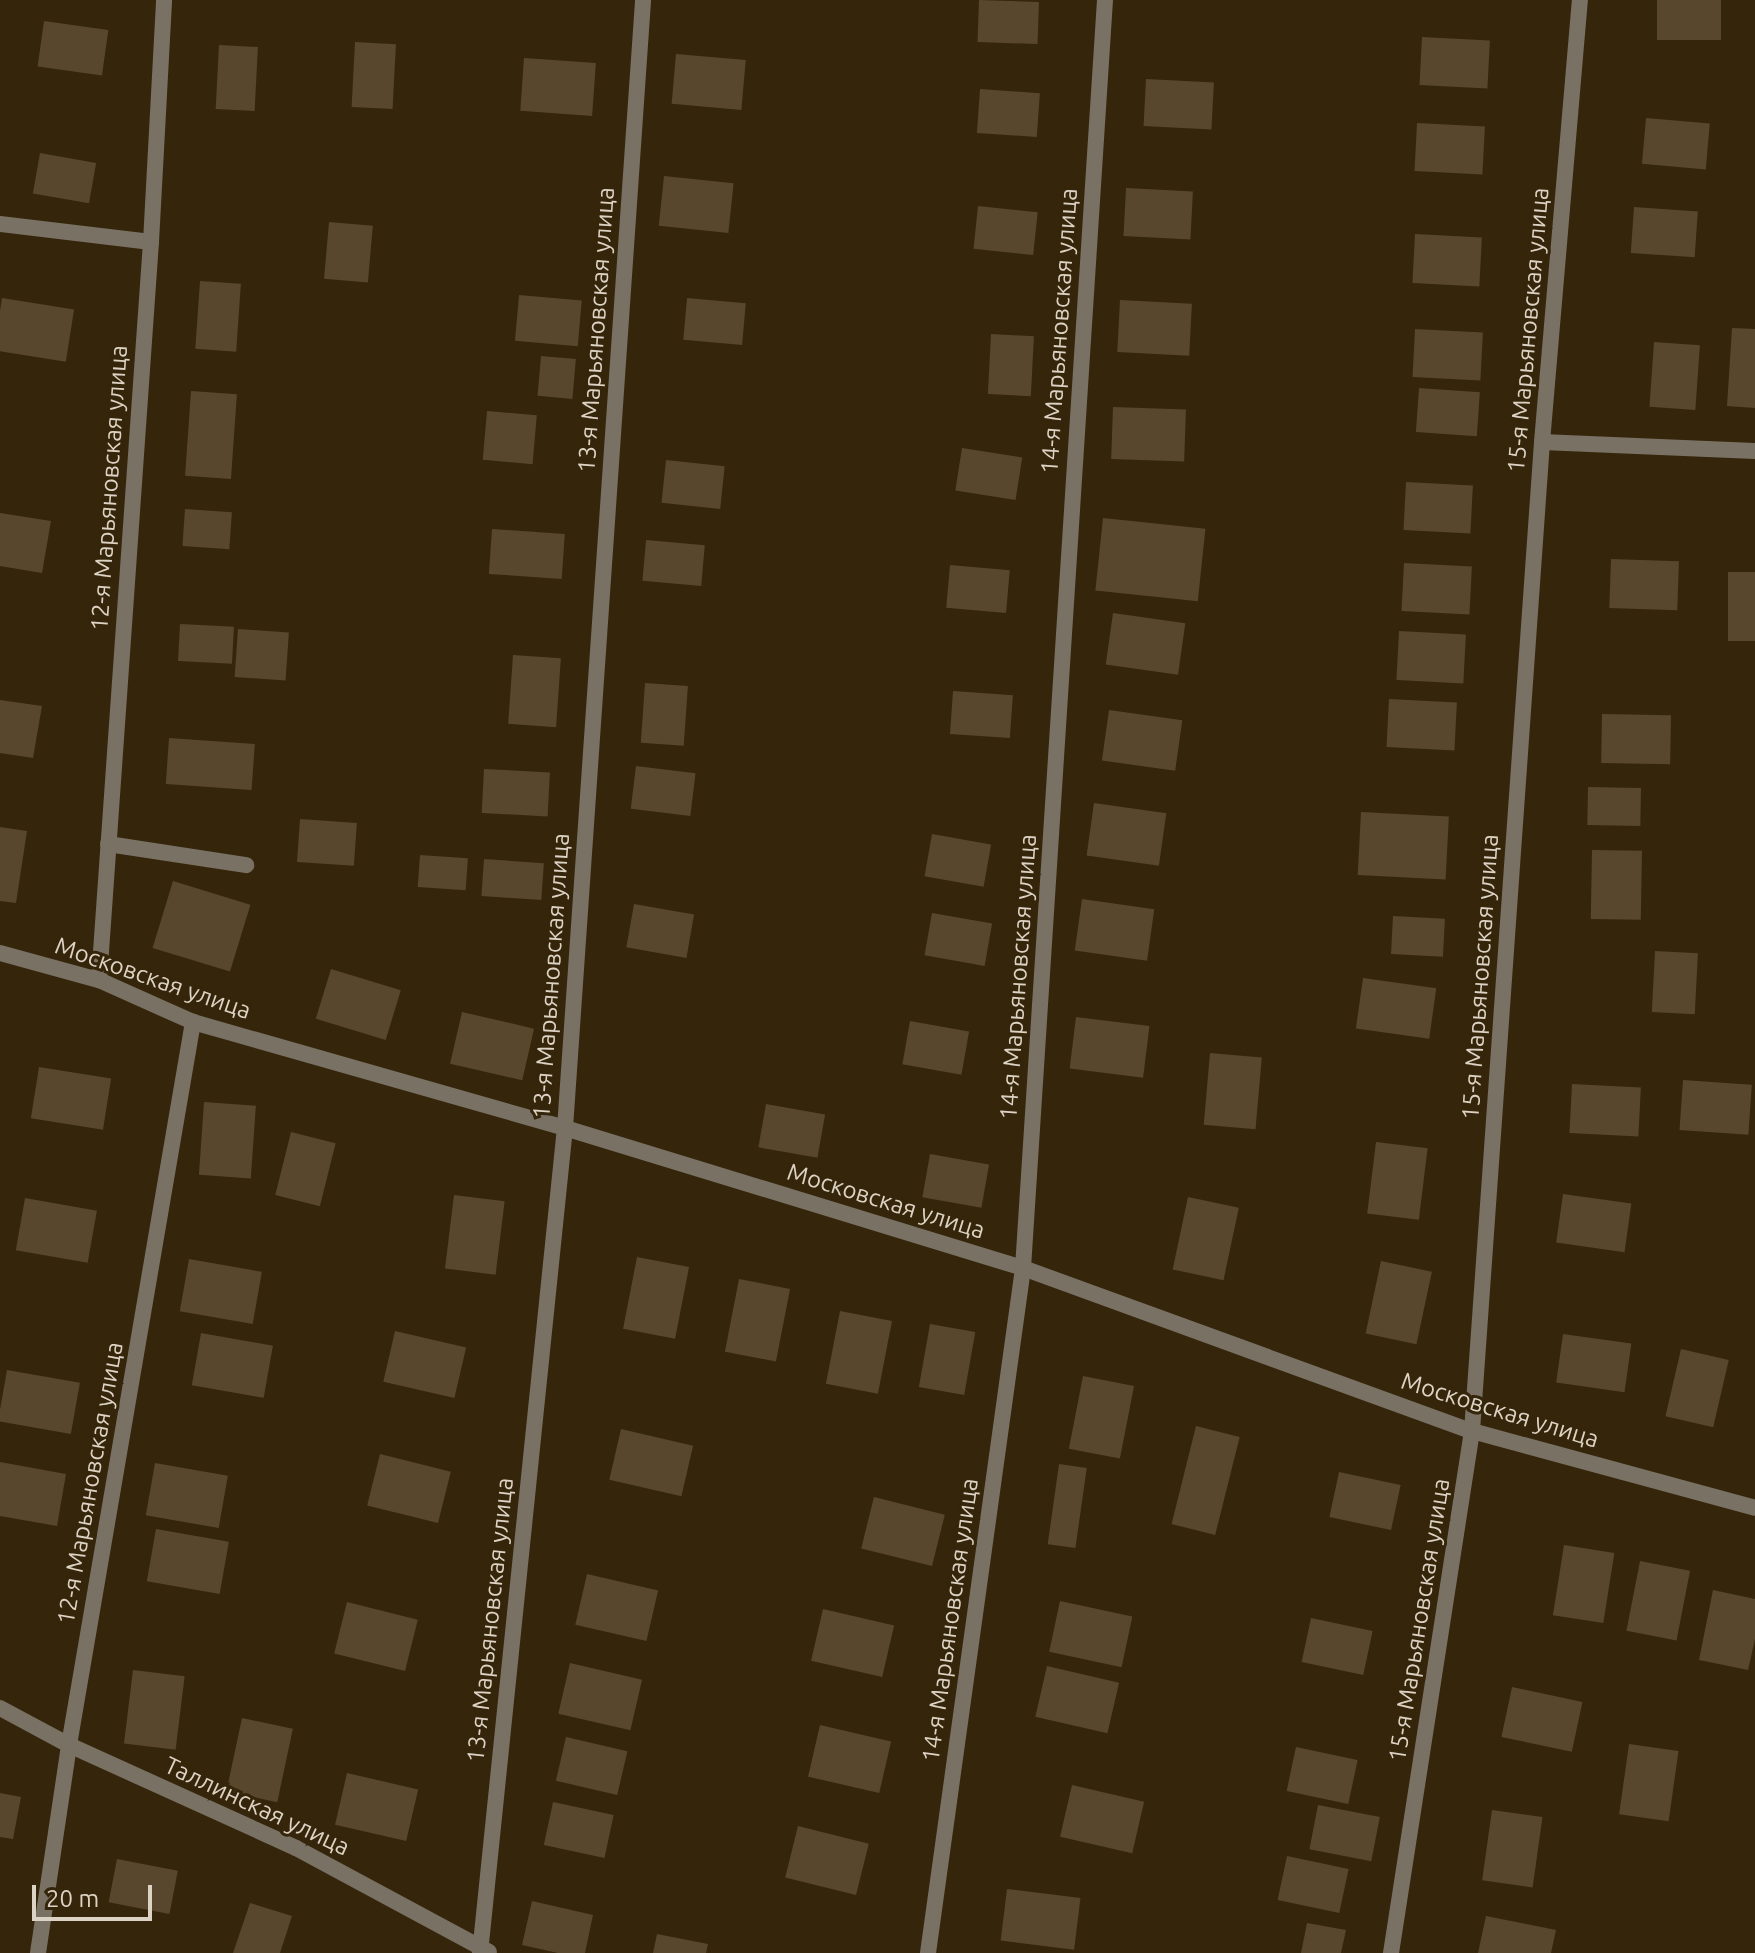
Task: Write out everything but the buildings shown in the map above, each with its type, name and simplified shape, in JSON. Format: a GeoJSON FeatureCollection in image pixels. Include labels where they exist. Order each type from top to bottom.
{"type":"FeatureCollection","features":[{"type":"Feature","properties":{"kind":"street","name":"12-я Марьяновская улица"},"geometry":{"type":"LineString","coordinates":[[99,980],[151,242],[164,0]]}},
{"type":"Feature","properties":{"kind":"street","name":"13-я Марьяновская улица"},"geometry":{"type":"LineString","coordinates":[[484,1951],[565,1128],[643,0]]}},
{"type":"Feature","properties":{"kind":"street","name":"14-я Марьяновская улица"},"geometry":{"type":"LineString","coordinates":[[928,1953],[1023,1268],[1105,0]]}},
{"type":"Feature","properties":{"kind":"street","name":"15-я Марьяновская улица"},"geometry":{"type":"LineString","coordinates":[[1391,1953],[1472,1431],[1542,442],[1580,0]]}},
{"type":"Feature","properties":{"kind":"street"},"geometry":{"type":"LineString","coordinates":[[0,224],[151,242]]}},
{"type":"Feature","properties":{"kind":"street"},"geometry":{"type":"LineString","coordinates":[[1542,442],[1755,451]]}},
{"type":"Feature","properties":{"kind":"street"},"geometry":{"type":"LineString","coordinates":[[108,844],[246,865]]}},
{"type":"Feature","properties":{"kind":"street","name":"Московская улица"},"geometry":{"type":"LineString","coordinates":[[0,953],[99,980],[193,1022],[565,1128],[1023,1268],[1472,1431],[1755,1508]]}},
{"type":"Feature","properties":{"kind":"street","name":"12-я Марьяновская улица"},"geometry":{"type":"LineString","coordinates":[[38,1953],[69,1745],[193,1022]]}},
{"type":"Feature","properties":{"kind":"street","name":"Таллинская улица"},"geometry":{"type":"LineString","coordinates":[[0,1708],[69,1745],[296,1848],[484,1951]]}}]}
